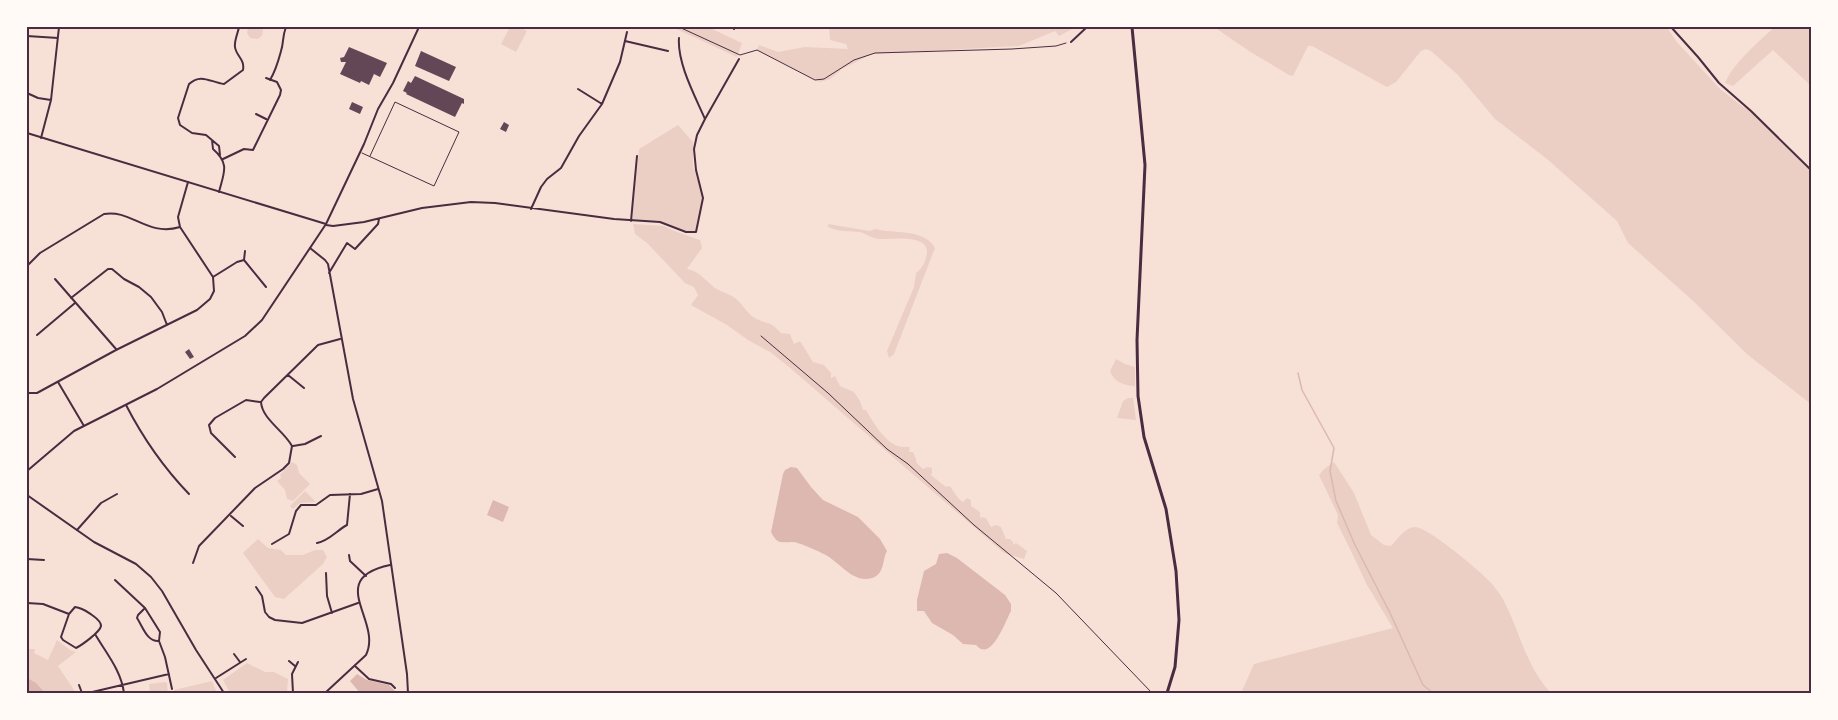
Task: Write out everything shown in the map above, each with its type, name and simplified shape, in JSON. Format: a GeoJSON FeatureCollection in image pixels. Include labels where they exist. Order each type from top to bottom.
{"type":"FeatureCollection","features":[{"type":"Feature","properties":{"kind":"main road"},"geometry":{"type":"LineString","coordinates":[[1132,27],[1145,165],[1137,340],[1138,396],[1144,437],[1166,508],[1176,571],[1179,620],[1175,667],[1167,693]]}},
{"type":"Feature","properties":{"kind":"street"},"geometry":{"type":"LineString","coordinates":[[41,138],[51,100],[59,27]]}},
{"type":"Feature","properties":{"kind":"street"},"geometry":{"type":"LineString","coordinates":[[220,155],[219,146],[204,134],[192,133],[185,129],[180,125],[178,118],[189,84],[193,80],[201,78],[224,84],[243,70],[243,61],[234,45],[240,27]]}},
{"type":"Feature","properties":{"kind":"street"},"geometry":{"type":"LineString","coordinates":[[270,80],[278,66],[286,27]]}},
{"type":"Feature","properties":{"kind":"street"},"geometry":{"type":"LineString","coordinates":[[27,471],[60,442],[84,426],[157,389],[251,331],[268,313],[326,224],[378,109],[419,27]]}},
{"type":"Feature","properties":{"kind":"street"},"geometry":{"type":"LineString","coordinates":[[1071,42],[1087,27]]}},
{"type":"Feature","properties":{"kind":"street"},"geometry":{"type":"LineString","coordinates":[[1671,27],[1719,83],[1811,170]]}},
{"type":"Feature","properties":{"kind":"street"},"geometry":{"type":"LineString","coordinates":[[531,209],[541,187],[561,168],[579,136],[602,104],[616,74],[627,32]]}},
{"type":"Feature","properties":{"kind":"street"},"geometry":{"type":"LineString","coordinates":[[27,36],[58,38]]}},
{"type":"Feature","properties":{"kind":"street"},"geometry":{"type":"LineString","coordinates":[[679,38],[678,49],[705,119]]}},
{"type":"Feature","properties":{"kind":"street"},"geometry":{"type":"LineString","coordinates":[[625,41],[668,51]]}},
{"type":"Feature","properties":{"kind":"street"},"geometry":{"type":"LineString","coordinates":[[27,133],[333,226],[471,202],[495,203],[631,221],[660,222],[692,233],[696,232],[703,198],[696,170],[694,149],[697,135],[739,59]]}},
{"type":"Feature","properties":{"kind":"street"},"geometry":{"type":"LineString","coordinates":[[223,159],[244,149],[253,150],[281,90],[277,82],[266,78]]}},
{"type":"Feature","properties":{"kind":"street"},"geometry":{"type":"LineString","coordinates":[[578,89],[602,104]]}},
{"type":"Feature","properties":{"kind":"street"},"geometry":{"type":"LineString","coordinates":[[27,93],[51,100]]}},
{"type":"Feature","properties":{"kind":"street"},"geometry":{"type":"LineString","coordinates":[[255,114],[268,120]]}},
{"type":"Feature","properties":{"kind":"street"},"geometry":{"type":"LineString","coordinates":[[212,140],[213,149],[223,159],[224,170],[219,192]]}},
{"type":"Feature","properties":{"kind":"street"},"geometry":{"type":"LineString","coordinates":[[631,221],[637,156]]}},
{"type":"Feature","properties":{"kind":"street"},"geometry":{"type":"LineString","coordinates":[[27,393],[37,393],[197,310],[210,300],[214,291],[213,277],[180,227],[178,217],[188,182]]}},
{"type":"Feature","properties":{"kind":"street"},"geometry":{"type":"LineString","coordinates":[[27,266],[40,253],[111,212],[157,230],[180,227]]}},
{"type":"Feature","properties":{"kind":"street"},"geometry":{"type":"LineString","coordinates":[[329,273],[346,243],[355,249],[380,219]]}},
{"type":"Feature","properties":{"kind":"street"},"geometry":{"type":"LineString","coordinates":[[310,248],[325,260],[329,273],[353,399],[382,501],[408,693]]}},
{"type":"Feature","properties":{"kind":"street"},"geometry":{"type":"LineString","coordinates":[[245,251],[244,260],[266,287]]}},
{"type":"Feature","properties":{"kind":"street"},"geometry":{"type":"LineString","coordinates":[[213,277],[244,260]]}},
{"type":"Feature","properties":{"kind":"street"},"geometry":{"type":"LineString","coordinates":[[71,298],[108,269],[112,269],[151,297],[162,312],[167,325]]}},
{"type":"Feature","properties":{"kind":"street"},"geometry":{"type":"LineString","coordinates":[[55,279],[116,350]]}},
{"type":"Feature","properties":{"kind":"street"},"geometry":{"type":"LineString","coordinates":[[37,335],[75,303]]}},
{"type":"Feature","properties":{"kind":"street"},"geometry":{"type":"LineString","coordinates":[[193,563],[199,546],[255,488],[289,463],[292,446],[288,438],[262,411],[261,402],[318,345],[341,339]]}},
{"type":"Feature","properties":{"kind":"street"},"geometry":{"type":"LineString","coordinates":[[288,374],[304,388]]}},
{"type":"Feature","properties":{"kind":"street"},"geometry":{"type":"LineString","coordinates":[[58,382],[84,426]]}},
{"type":"Feature","properties":{"kind":"street"},"geometry":{"type":"LineString","coordinates":[[235,457],[211,433],[209,426],[215,418],[246,400],[261,402]]}},
{"type":"Feature","properties":{"kind":"street"},"geometry":{"type":"LineString","coordinates":[[126,405],[153,452],[189,494]]}},
{"type":"Feature","properties":{"kind":"street"},"geometry":{"type":"LineString","coordinates":[[292,446],[305,444],[321,436]]}},
{"type":"Feature","properties":{"kind":"street"},"geometry":{"type":"LineString","coordinates":[[272,544],[289,534],[296,511],[301,505],[316,505],[330,495],[361,494],[378,489]]}},
{"type":"Feature","properties":{"kind":"street"},"geometry":{"type":"LineString","coordinates":[[77,530],[101,502],[117,494]]}},
{"type":"Feature","properties":{"kind":"street"},"geometry":{"type":"LineString","coordinates":[[317,543],[328,540],[346,525],[350,494]]}},
{"type":"Feature","properties":{"kind":"street"},"geometry":{"type":"LineString","coordinates":[[27,495],[94,542],[136,564],[151,577],[224,693]]}},
{"type":"Feature","properties":{"kind":"street"},"geometry":{"type":"LineString","coordinates":[[230,515],[243,526]]}},
{"type":"Feature","properties":{"kind":"street"},"geometry":{"type":"LineString","coordinates":[[349,555],[350,561],[366,576]]}},
{"type":"Feature","properties":{"kind":"street"},"geometry":{"type":"LineString","coordinates":[[195,556],[201,557]]}},
{"type":"Feature","properties":{"kind":"street"},"geometry":{"type":"LineString","coordinates":[[27,559],[44,560]]}},
{"type":"Feature","properties":{"kind":"street"},"geometry":{"type":"LineString","coordinates":[[325,693],[366,655],[370,642],[367,624],[358,603],[358,590],[366,576],[375,570],[390,566]]}},
{"type":"Feature","properties":{"kind":"street"},"geometry":{"type":"LineString","coordinates":[[326,573],[327,596],[332,613]]}},
{"type":"Feature","properties":{"kind":"street"},"geometry":{"type":"LineString","coordinates":[[115,580],[145,608],[160,632],[159,641],[172,689]]}},
{"type":"Feature","properties":{"kind":"street"},"geometry":{"type":"LineString","coordinates":[[256,587],[262,596],[265,612],[275,620],[302,623],[358,603]]}},
{"type":"Feature","properties":{"kind":"street"},"geometry":{"type":"LineString","coordinates":[[27,603],[43,604],[69,614]]}},
{"type":"Feature","properties":{"kind":"street"},"geometry":{"type":"LineString","coordinates":[[75,607],[83,608],[101,624],[95,634],[76,648],[61,637],[69,614],[75,607]]}},
{"type":"Feature","properties":{"kind":"street"},"geometry":{"type":"LineString","coordinates":[[145,608],[137,618],[150,640],[159,641]]}},
{"type":"Feature","properties":{"kind":"street"},"geometry":{"type":"LineString","coordinates":[[95,634],[109,655],[123,685],[124,693]]}},
{"type":"Feature","properties":{"kind":"street"},"geometry":{"type":"LineString","coordinates":[[234,654],[240,662]]}},
{"type":"Feature","properties":{"kind":"street"},"geometry":{"type":"LineString","coordinates":[[216,678],[246,659]]}},
{"type":"Feature","properties":{"kind":"street"},"geometry":{"type":"LineString","coordinates":[[289,661],[295,666]]}},
{"type":"Feature","properties":{"kind":"street"},"geometry":{"type":"LineString","coordinates":[[293,693],[292,677],[298,662]]}},
{"type":"Feature","properties":{"kind":"street"},"geometry":{"type":"LineString","coordinates":[[355,666],[369,679],[392,684],[395,688]]}},
{"type":"Feature","properties":{"kind":"street"},"geometry":{"type":"LineString","coordinates":[[88,693],[169,674]]}},
{"type":"Feature","properties":{"kind":"street"},"geometry":{"type":"LineString","coordinates":[[79,685],[82,693]]}},
{"type":"Feature","properties":{"kind":"lane"},"geometry":{"type":"LineString","coordinates":[[360,152],[434,186],[459,132],[395,102],[370,156]]}},
{"type":"Feature","properties":{"kind":"path"},"geometry":{"type":"LineString","coordinates":[[679,27],[740,55],[758,50],[815,80],[824,79],[855,60],[875,53],[1012,49],[1056,46],[1071,42]]}},
{"type":"Feature","properties":{"kind":"path"},"geometry":{"type":"LineString","coordinates":[[761,336],[828,393],[858,423],[974,525],[1056,593],[1152,693]]}},
{"type":"Feature","properties":{"kind":"shaded area"},"geometry":{"type":"Polygon","coordinates":[[[248,27],[262,27],[262,36],[257,39],[250,38],[247,33],[248,27]]]}},
{"type":"Feature","properties":{"kind":"shaded area"},"geometry":{"type":"Polygon","coordinates":[[[510,27],[519,27],[527,31],[516,52],[501,44],[510,27]]]}},
{"type":"Feature","properties":{"kind":"shaded area"},"geometry":{"type":"Polygon","coordinates":[[[672,27],[708,27],[742,43],[737,57],[672,27]]]}},
{"type":"Feature","properties":{"kind":"shaded area"},"geometry":{"type":"Polygon","coordinates":[[[829,27],[1076,27],[1059,36],[1055,31],[1019,46],[872,54],[842,69],[830,79],[820,82],[757,50],[759,45],[778,52],[805,47],[848,49],[846,44],[830,40],[829,27]]]}},
{"type":"Feature","properties":{"kind":"shaded area"},"geometry":{"type":"Polygon","coordinates":[[[1214,27],[1667,27],[1676,41],[1720,89],[1751,111],[1811,170],[1811,404],[1748,355],[1692,300],[1628,243],[1617,221],[1547,159],[1495,119],[1458,75],[1431,51],[1426,49],[1421,51],[1396,82],[1387,87],[1312,46],[1308,46],[1293,76],[1289,75],[1214,27]]]}},
{"type":"Feature","properties":{"kind":"shaded area"},"geometry":{"type":"Polygon","coordinates":[[[1774,27],[1811,27],[1811,86],[1773,50],[1733,86],[1725,83],[1740,60],[1774,27]]]}},
{"type":"Feature","properties":{"kind":"shaded area"},"geometry":{"type":"Polygon","coordinates":[[[678,125],[693,142],[693,166],[703,198],[696,232],[692,233],[667,224],[632,219],[639,149],[678,125]]]}},
{"type":"Feature","properties":{"kind":"shaded area"},"geometry":{"type":"Polygon","coordinates":[[[633,224],[664,226],[700,240],[702,248],[687,269],[699,274],[715,288],[734,297],[754,317],[772,325],[781,333],[790,334],[794,344],[800,341],[813,362],[824,365],[831,373],[831,378],[835,376],[840,386],[854,392],[863,410],[866,410],[890,442],[897,446],[910,447],[909,452],[913,452],[916,462],[923,469],[932,468],[931,475],[946,487],[950,486],[963,502],[967,498],[971,500],[971,506],[980,512],[980,517],[986,518],[991,527],[996,525],[1001,527],[1006,539],[1010,539],[1013,545],[1016,543],[1027,551],[1024,559],[1004,553],[770,352],[691,305],[698,295],[694,287],[685,283],[647,243],[635,234],[633,224]]]}},
{"type":"Feature","properties":{"kind":"shaded area"},"geometry":{"type":"Polygon","coordinates":[[[828,224],[870,231],[875,229],[908,233],[924,237],[935,248],[894,354],[889,358],[887,351],[914,287],[916,273],[925,262],[926,247],[915,240],[878,239],[860,232],[832,229],[828,227],[828,224]]]}},
{"type":"Feature","properties":{"kind":"shaded area"},"geometry":{"type":"Polygon","coordinates":[[[1116,359],[1135,367],[1135,386],[1123,384],[1114,378],[1110,371],[1116,359]]]}},
{"type":"Feature","properties":{"kind":"shaded area"},"geometry":{"type":"Polygon","coordinates":[[[1133,398],[1136,420],[1117,418],[1123,401],[1133,398]]]}},
{"type":"Feature","properties":{"kind":"shaded area"},"geometry":{"type":"Polygon","coordinates":[[[292,462],[297,465],[299,473],[310,484],[293,501],[287,499],[285,490],[277,481],[292,462]]]}},
{"type":"Feature","properties":{"kind":"shaded area"},"geometry":{"type":"Polygon","coordinates":[[[1334,462],[1354,493],[1371,535],[1384,545],[1391,546],[1408,529],[1415,527],[1422,529],[1455,551],[1492,584],[1511,615],[1536,672],[1551,693],[1241,693],[1254,664],[1393,628],[1367,585],[1337,523],[1338,515],[1319,475],[1334,462]]]}},
{"type":"Feature","properties":{"kind":"shaded area"},"geometry":{"type":"Polygon","coordinates":[[[791,467],[797,468],[823,500],[858,517],[880,539],[887,551],[881,570],[876,576],[859,578],[821,553],[794,542],[780,542],[775,539],[771,532],[783,474],[791,467]]]}},
{"type":"Feature","properties":{"kind":"shaded area"},"geometry":{"type":"Polygon","coordinates":[[[305,491],[316,502],[300,503],[293,509],[290,506],[305,491]]]}},
{"type":"Feature","properties":{"kind":"shaded area"},"geometry":{"type":"Polygon","coordinates":[[[493,500],[509,507],[503,522],[487,515],[493,500]]]}},
{"type":"Feature","properties":{"kind":"shaded area"},"geometry":{"type":"Polygon","coordinates":[[[258,539],[268,548],[281,550],[286,555],[303,555],[315,550],[323,550],[327,557],[323,564],[284,599],[275,597],[243,553],[258,539]]]}},
{"type":"Feature","properties":{"kind":"shaded area"},"geometry":{"type":"Polygon","coordinates":[[[947,553],[957,558],[1005,595],[1011,604],[1011,611],[997,639],[987,649],[963,644],[953,635],[932,623],[924,611],[917,611],[917,600],[924,571],[936,564],[939,554],[947,553]]]}},
{"type":"Feature","properties":{"kind":"shaded area"},"geometry":{"type":"Polygon","coordinates":[[[57,640],[76,652],[58,666],[76,693],[27,693],[27,649],[35,649],[34,653],[48,660],[57,640]]]}},
{"type":"Feature","properties":{"kind":"shaded area"},"geometry":{"type":"Polygon","coordinates":[[[247,663],[265,672],[274,672],[288,679],[287,693],[230,693],[223,680],[247,663]]]}},
{"type":"Feature","properties":{"kind":"shaded area"},"geometry":{"type":"Polygon","coordinates":[[[357,674],[367,680],[389,685],[397,693],[360,693],[350,681],[357,674]]]}},
{"type":"Feature","properties":{"kind":"shaded area"},"geometry":{"type":"Polygon","coordinates":[[[27,678],[36,683],[45,693],[27,693],[27,678]]]}},
{"type":"Feature","properties":{"kind":"shaded area"},"geometry":{"type":"Polygon","coordinates":[[[212,681],[217,693],[174,693],[174,690],[212,681]]]}},
{"type":"Feature","properties":{"kind":"shaded area"},"geometry":{"type":"Polygon","coordinates":[[[165,682],[168,693],[150,693],[149,684],[165,682]]]}},
{"type":"Feature","properties":{"kind":"building"},"geometry":{"type":"Polygon","coordinates":[[[349,47],[387,63],[380,77],[374,74],[369,85],[340,74],[346,62],[341,62],[340,58],[344,57],[349,47]]]}},
{"type":"Feature","properties":{"kind":"building"},"geometry":{"type":"Polygon","coordinates":[[[421,51],[456,67],[449,81],[415,66],[421,51]]]}},
{"type":"Feature","properties":{"kind":"building"},"geometry":{"type":"Polygon","coordinates":[[[415,76],[464,99],[464,104],[462,103],[455,117],[403,91],[408,81],[411,83],[415,76]]]}},
{"type":"Feature","properties":{"kind":"building"},"geometry":{"type":"Polygon","coordinates":[[[352,102],[363,107],[360,114],[349,109],[352,102]]]}},
{"type":"Feature","properties":{"kind":"building"},"geometry":{"type":"Polygon","coordinates":[[[504,122],[509,125],[506,132],[500,129],[504,122]]]}},
{"type":"Feature","properties":{"kind":"building"},"geometry":{"type":"Polygon","coordinates":[[[189,349],[194,357],[190,359],[185,352],[189,349]]]}},
{"type":"Feature","properties":{"kind":"waterway"},"geometry":{"type":"LineString","coordinates":[[1298,373],[1302,390],[1334,448],[1330,471],[1336,501],[1423,685],[1433,693]]}}]}
